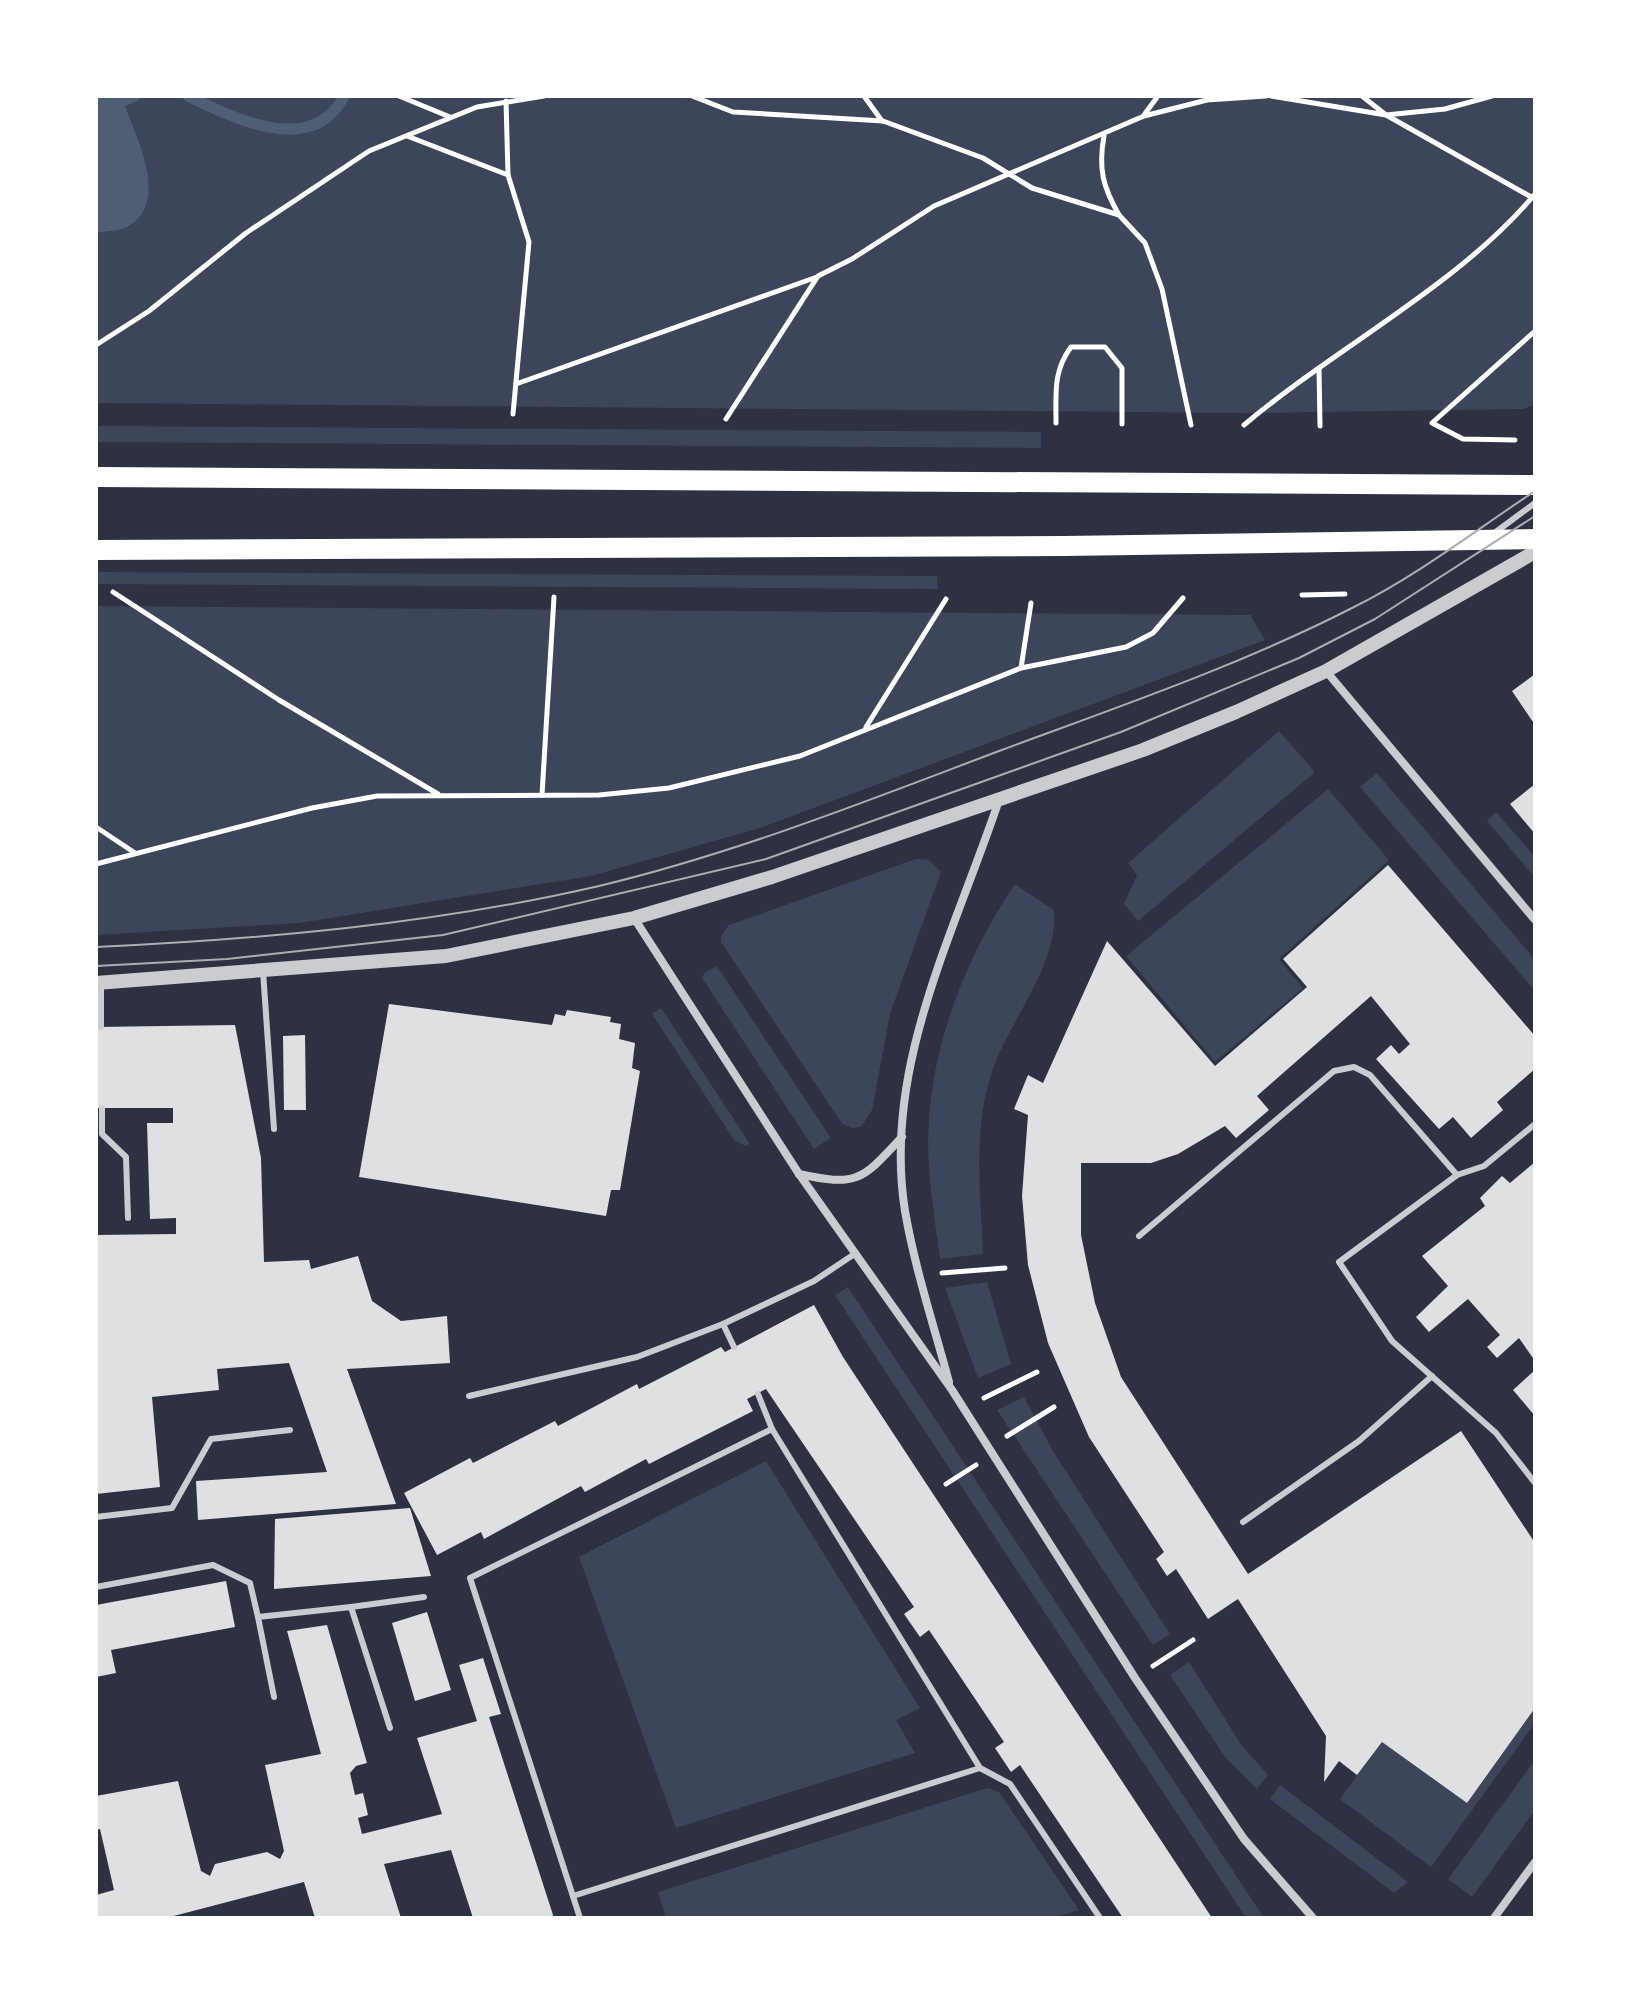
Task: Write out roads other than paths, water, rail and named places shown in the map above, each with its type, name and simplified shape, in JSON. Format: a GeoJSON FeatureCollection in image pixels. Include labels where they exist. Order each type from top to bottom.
{"type":"FeatureCollection","features":[{"type":"Feature","properties":{"kind":"main road"},"geometry":{"type":"LineString","coordinates":[[96,477],[1535,485]]}},
{"type":"Feature","properties":{"kind":"main road"},"geometry":{"type":"LineString","coordinates":[[96,550],[1064,546],[1535,539]]}},
{"type":"Feature","properties":{"kind":"street"},"geometry":{"type":"LineString","coordinates":[[98,983],[446,956],[634,918],[772,877],[1143,750],[1326,671],[1535,552]]}},
{"type":"Feature","properties":{"kind":"street"},"geometry":{"type":"LineString","coordinates":[[1326,671],[1535,920]]}},
{"type":"Feature","properties":{"kind":"street"},"geometry":{"type":"LineString","coordinates":[[952,1390],[905,1209],[902,1137],[909,1069],[923,1012],[999,800]]}},
{"type":"Feature","properties":{"kind":"street"},"geometry":{"type":"LineString","coordinates":[[634,918],[799,1174],[952,1390],[1135,1678],[1244,1839],[1313,1918]]}},
{"type":"Feature","properties":{"kind":"street"},"geometry":{"type":"LineString","coordinates":[[799,1174],[840,1183],[864,1175],[902,1137]]}},
{"type":"Feature","properties":{"kind":"street"},"geometry":{"type":"LineString","coordinates":[[1494,1918],[1535,1862]]}},
{"type":"Feature","properties":{"kind":"lane"},"geometry":{"type":"LineString","coordinates":[[1485,539],[1535,503]]}},
{"type":"Feature","properties":{"kind":"lane"},"geometry":{"type":"LineString","coordinates":[[263,971],[274,1129]]}},
{"type":"Feature","properties":{"kind":"lane"},"geometry":{"type":"LineString","coordinates":[[98,983],[101,1027]]}},
{"type":"Feature","properties":{"kind":"lane"},"geometry":{"type":"LineString","coordinates":[[1139,1236],[1334,1071],[1354,1067],[1370,1075],[1457,1175]]}},
{"type":"Feature","properties":{"kind":"lane"},"geometry":{"type":"LineString","coordinates":[[102,1108],[102,1134],[126,1157],[128,1218]]}},
{"type":"Feature","properties":{"kind":"lane"},"geometry":{"type":"LineString","coordinates":[[1535,1124],[1484,1166],[1457,1175],[1339,1262],[1392,1341],[1496,1433],[1535,1483]]}},
{"type":"Feature","properties":{"kind":"lane"},"geometry":{"type":"LineString","coordinates":[[469,1396],[637,1357],[723,1324],[814,1281],[856,1253]]}},
{"type":"Feature","properties":{"kind":"lane"},"geometry":{"type":"LineString","coordinates":[[723,1324],[734,1347]]}},
{"type":"Feature","properties":{"kind":"lane"},"geometry":{"type":"LineString","coordinates":[[1243,1522],[1359,1441],[1432,1376]]}},
{"type":"Feature","properties":{"kind":"lane"},"geometry":{"type":"LineString","coordinates":[[758,1394],[772,1429],[980,1768],[1010,1784],[1100,1918]]}},
{"type":"Feature","properties":{"kind":"lane"},"geometry":{"type":"LineString","coordinates":[[580,1918],[470,1578],[772,1429]]}},
{"type":"Feature","properties":{"kind":"lane"},"geometry":{"type":"LineString","coordinates":[[96,1517],[172,1508],[211,1439],[290,1430]]}},
{"type":"Feature","properties":{"kind":"lane"},"geometry":{"type":"LineString","coordinates":[[96,1587],[213,1565],[250,1583],[274,1697]]}},
{"type":"Feature","properties":{"kind":"lane"},"geometry":{"type":"LineString","coordinates":[[258,1617],[424,1597]]}},
{"type":"Feature","properties":{"kind":"lane"},"geometry":{"type":"LineString","coordinates":[[351,1607],[390,1728]]}},
{"type":"Feature","properties":{"kind":"lane"},"geometry":{"type":"LineString","coordinates":[[573,1896],[980,1768]]}},
{"type":"Feature","properties":{"kind":"waterway"},"geometry":{"type":"LineString","coordinates":[[123,101],[135,96]]}},
{"type":"Feature","properties":{"kind":"waterway"},"geometry":{"type":"LineString","coordinates":[[188,96],[249,122],[271,128],[293,129],[313,125],[330,115],[344,96]]}},
{"type":"Feature","properties":{"kind":"tram line"},"geometry":{"type":"LineString","coordinates":[[96,947],[285,934],[412,920],[599,886],[701,858],[851,807],[1268,648],[1401,581],[1535,491]]}},
{"type":"Feature","properties":{"kind":"tram line"},"geometry":{"type":"LineString","coordinates":[[96,966],[227,959],[443,935],[766,859],[1121,732],[1299,658],[1375,619],[1535,516]]}}]}
